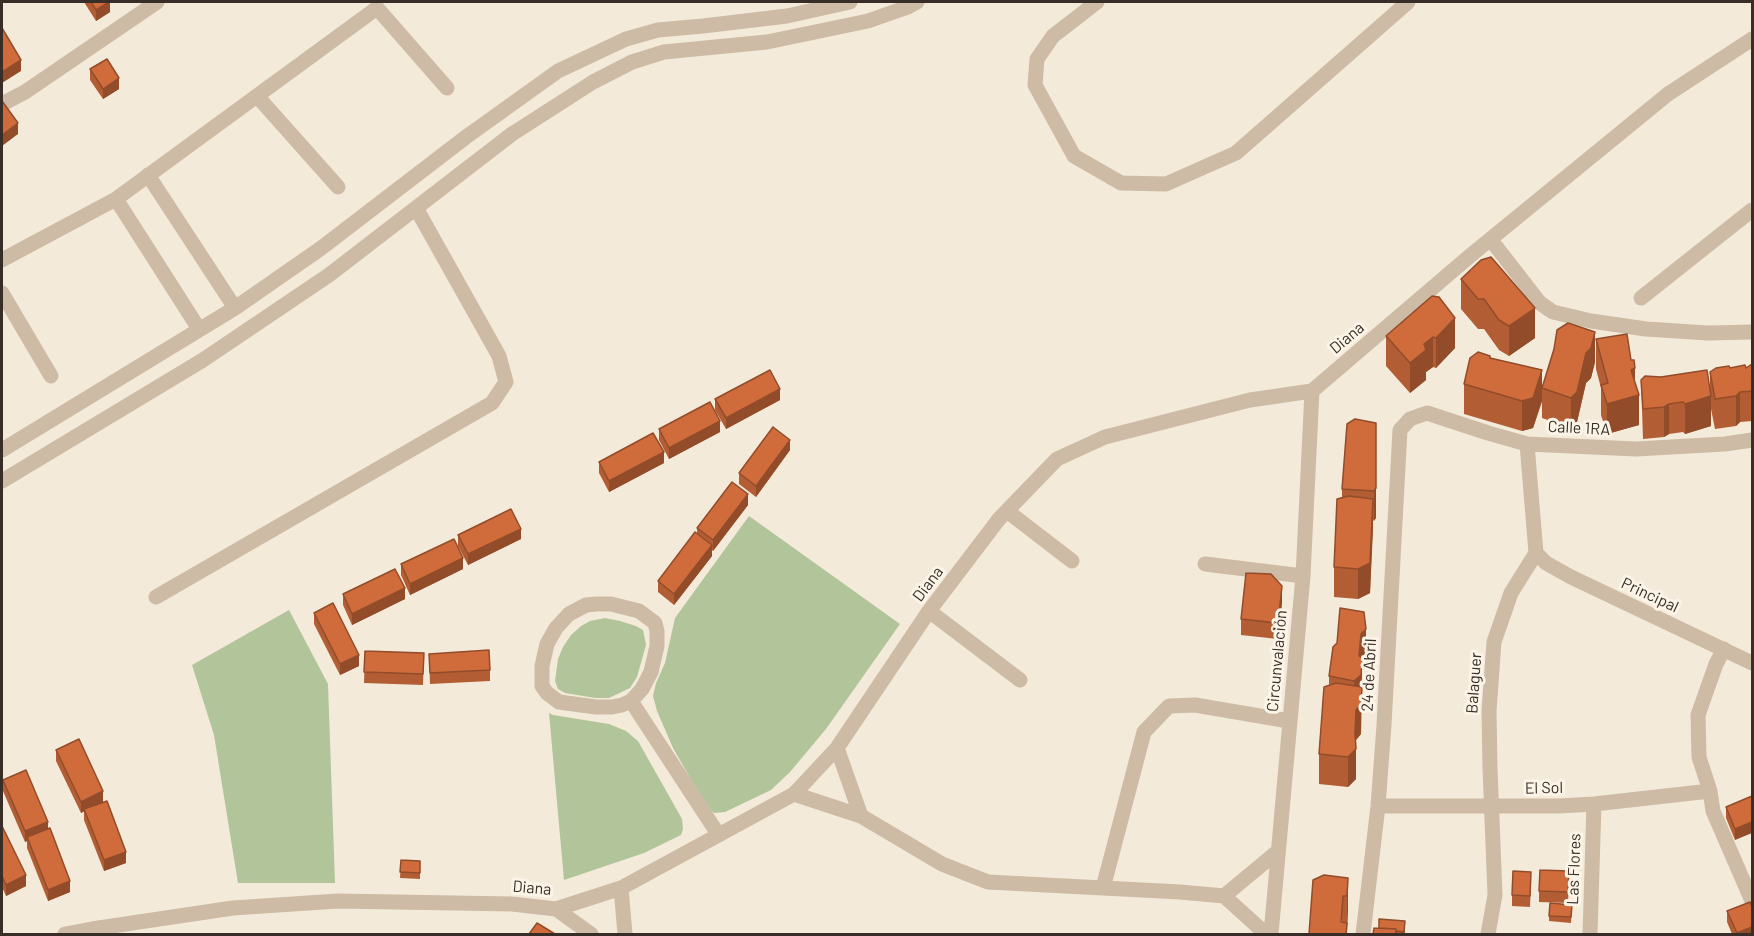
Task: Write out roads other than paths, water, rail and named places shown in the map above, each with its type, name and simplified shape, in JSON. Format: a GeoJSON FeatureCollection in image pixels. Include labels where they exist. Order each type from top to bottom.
{"type":"FeatureCollection","features":[{"type":"Feature","properties":{"kind":"street"},"geometry":{"type":"LineString","coordinates":[[2,105],[25,92],[157,2]]}},
{"type":"Feature","properties":{"kind":"street"},"geometry":{"type":"LineString","coordinates":[[2,450],[235,308],[320,249],[466,137],[558,71],[626,39],[658,30],[787,16],[850,2]]}},
{"type":"Feature","properties":{"kind":"street"},"geometry":{"type":"LineString","coordinates":[[2,481],[203,360],[329,275],[512,134],[593,82],[632,62],[664,52],[767,42],[868,21],[917,2]]}},
{"type":"Feature","properties":{"kind":"street"},"geometry":{"type":"LineString","coordinates":[[1097,2],[1053,36],[1037,59],[1035,85],[1074,156],[1121,183],[1166,184],[1236,153],[1408,2]]}},
{"type":"Feature","properties":{"kind":"street"},"geometry":{"type":"LineString","coordinates":[[2,260],[116,199],[377,8],[447,88]]}},
{"type":"Feature","properties":{"kind":"street","name":"Diana"},"geometry":{"type":"LineString","coordinates":[[65,934],[233,908],[338,901],[512,904],[556,909],[621,888],[795,794],[837,748],[929,611],[1007,511],[1057,459],[1105,437],[1250,400],[1312,391],[1471,255],[1668,94],[1752,39]]}},
{"type":"Feature","properties":{"kind":"street"},"geometry":{"type":"LineString","coordinates":[[256,96],[338,188]]}},
{"type":"Feature","properties":{"kind":"street"},"geometry":{"type":"LineString","coordinates":[[148,176],[235,308]]}},
{"type":"Feature","properties":{"kind":"street"},"geometry":{"type":"LineString","coordinates":[[116,199],[199,329]]}},
{"type":"Feature","properties":{"kind":"street"},"geometry":{"type":"LineString","coordinates":[[156,597],[492,403],[506,382],[499,356],[416,208]]}},
{"type":"Feature","properties":{"kind":"street"},"geometry":{"type":"LineString","coordinates":[[1641,298],[1752,210]]}},
{"type":"Feature","properties":{"kind":"street"},"geometry":{"type":"LineString","coordinates":[[1491,240],[1540,303],[1553,312],[1591,321],[1646,329],[1708,333],[1752,332]]}},
{"type":"Feature","properties":{"kind":"street"},"geometry":{"type":"LineString","coordinates":[[2,293],[51,376]]}},
{"type":"Feature","properties":{"kind":"street","name":"Circunvalación"},"geometry":{"type":"LineString","coordinates":[[1271,934],[1303,576],[1312,391]]}},
{"type":"Feature","properties":{"kind":"street","name":"Calle 1RA"},"geometry":{"type":"LineString","coordinates":[[1410,419],[1427,413],[1527,444],[1636,449],[1725,444],[1752,440]]}},
{"type":"Feature","properties":{"kind":"street","name":"24 de Abril"},"geometry":{"type":"LineString","coordinates":[[1363,934],[1378,806],[1385,714],[1400,430],[1410,419]]}},
{"type":"Feature","properties":{"kind":"street"},"geometry":{"type":"LineString","coordinates":[[1527,444],[1536,553]]}},
{"type":"Feature","properties":{"kind":"street"},"geometry":{"type":"LineString","coordinates":[[1007,511],[1072,561]]}},
{"type":"Feature","properties":{"kind":"street","name":"Principal"},"geometry":{"type":"LineString","coordinates":[[1536,553],[1546,563],[1571,578],[1752,663]]}},
{"type":"Feature","properties":{"kind":"street","name":"Balaguer"},"geometry":{"type":"LineString","coordinates":[[1488,934],[1495,895],[1489,711],[1494,642],[1511,593],[1536,553]]}},
{"type":"Feature","properties":{"kind":"street"},"geometry":{"type":"LineString","coordinates":[[1205,564],[1303,576]]}},
{"type":"Feature","properties":{"kind":"street"},"geometry":{"type":"LineString","coordinates":[[611,604],[639,611],[655,623],[657,646],[651,672],[632,701],[612,707],[596,707],[559,702],[547,693],[542,686],[545,650],[556,628],[569,614],[586,605],[611,604]]}},
{"type":"Feature","properties":{"kind":"street"},"geometry":{"type":"LineString","coordinates":[[929,611],[1020,680]]}},
{"type":"Feature","properties":{"kind":"street"},"geometry":{"type":"LineString","coordinates":[[1724,649],[1716,664],[1698,715],[1699,757],[1710,791],[1713,811],[1752,901]]}},
{"type":"Feature","properties":{"kind":"street"},"geometry":{"type":"LineString","coordinates":[[632,701],[718,834]]}},
{"type":"Feature","properties":{"kind":"street"},"geometry":{"type":"LineString","coordinates":[[1102,888],[1144,732],[1169,706],[1195,705],[1289,720]]}},
{"type":"Feature","properties":{"kind":"street"},"geometry":{"type":"LineString","coordinates":[[837,748],[861,816]]}},
{"type":"Feature","properties":{"kind":"street","name":"El Sol"},"geometry":{"type":"LineString","coordinates":[[1378,806],[1559,806],[1710,791]]}},
{"type":"Feature","properties":{"kind":"street"},"geometry":{"type":"LineString","coordinates":[[795,794],[861,816],[942,864],[988,882],[1224,896],[1266,934]]}},
{"type":"Feature","properties":{"kind":"street","name":"Las Flores"},"geometry":{"type":"LineString","coordinates":[[1590,934],[1594,804]]}},
{"type":"Feature","properties":{"kind":"street"},"geometry":{"type":"LineString","coordinates":[[1224,896],[1277,852]]}},
{"type":"Feature","properties":{"kind":"street"},"geometry":{"type":"LineString","coordinates":[[621,888],[625,934]]}},
{"type":"Feature","properties":{"kind":"street"},"geometry":{"type":"LineString","coordinates":[[556,909],[591,934]]}}]}
